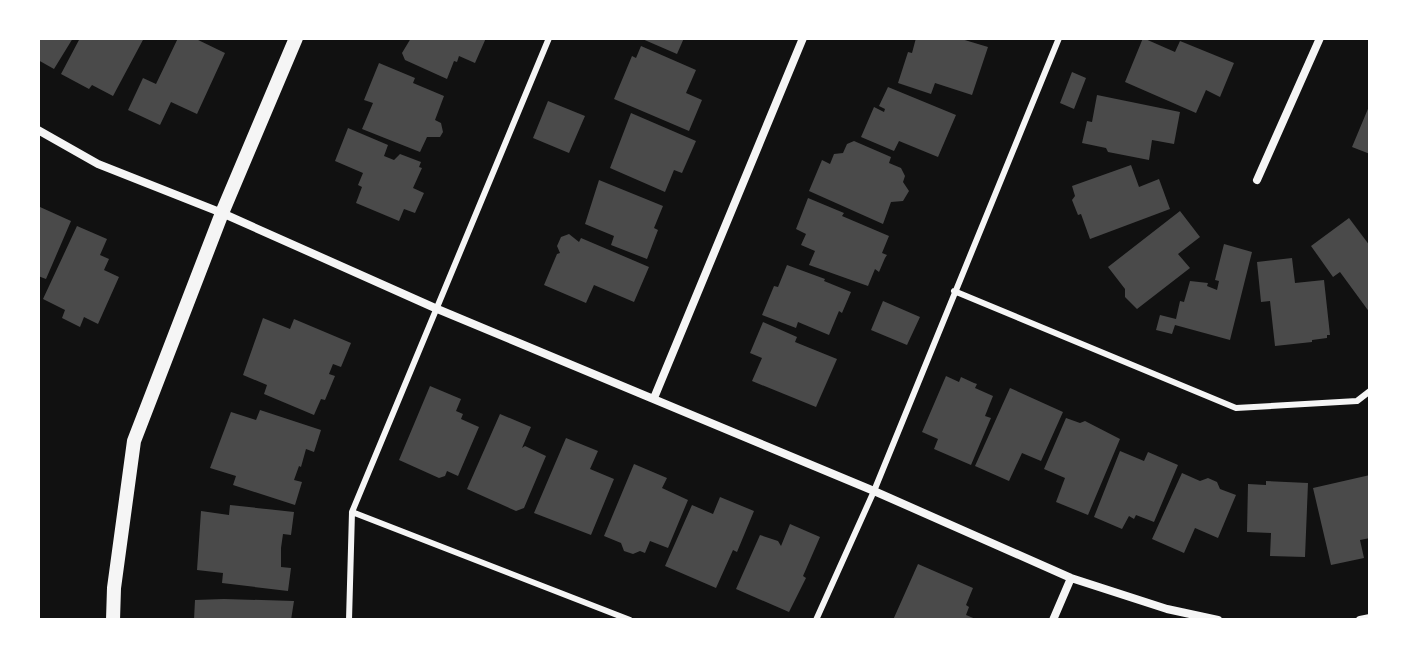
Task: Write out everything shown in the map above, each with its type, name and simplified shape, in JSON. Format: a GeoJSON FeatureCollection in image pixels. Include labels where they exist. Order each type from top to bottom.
{"type":"FeatureCollection","features":[{"type":"Feature","properties":{"kind":"street"},"geometry":{"type":"LineString","coordinates":[[113,620],[114,588],[134,441],[222,213],[296,38]]}},
{"type":"Feature","properties":{"kind":"street"},"geometry":{"type":"LineString","coordinates":[[654,398],[803,38]]}},
{"type":"Feature","properties":{"kind":"street"},"geometry":{"type":"LineString","coordinates":[[1257,180],[1320,38]]}},
{"type":"Feature","properties":{"kind":"street"},"geometry":{"type":"LineString","coordinates":[[38,130],[98,164],[222,213],[435,308],[874,491],[1071,578],[1167,609],[1218,620]]}},
{"type":"Feature","properties":{"kind":"street"},"geometry":{"type":"LineString","coordinates":[[1053,620],[1071,578]]}},
{"type":"Feature","properties":{"kind":"street"},"geometry":{"type":"LineString","coordinates":[[1360,620],[1370,618]]}},
{"type":"Feature","properties":{"kind":"lane"},"geometry":{"type":"LineString","coordinates":[[349,620],[352,512],[549,38]]}},
{"type":"Feature","properties":{"kind":"lane"},"geometry":{"type":"LineString","coordinates":[[816,620],[874,491],[1059,38]]}},
{"type":"Feature","properties":{"kind":"lane"},"geometry":{"type":"LineString","coordinates":[[954,291],[1236,408],[1357,401],[1370,391]]}},
{"type":"Feature","properties":{"kind":"lane"},"geometry":{"type":"LineString","coordinates":[[352,512],[630,620]]}},
{"type":"Feature","properties":{"kind":"building"},"geometry":{"type":"Polygon","coordinates":[[[38,38],[73,38],[54,69],[38,60],[38,38]]]}},
{"type":"Feature","properties":{"kind":"building"},"geometry":{"type":"Polygon","coordinates":[[[80,38],[144,38],[113,96],[92,85],[89,89],[61,74],[80,38]]]}},
{"type":"Feature","properties":{"kind":"building"},"geometry":{"type":"Polygon","coordinates":[[[178,38],[194,38],[225,53],[197,114],[171,102],[160,125],[128,110],[143,78],[156,84],[178,38]]]}},
{"type":"Feature","properties":{"kind":"building"},"geometry":{"type":"Polygon","coordinates":[[[411,38],[486,38],[475,63],[459,56],[447,79],[405,60],[402,53],[411,38]]]}},
{"type":"Feature","properties":{"kind":"building"},"geometry":{"type":"Polygon","coordinates":[[[640,38],[684,38],[677,54],[640,38]]]}},
{"type":"Feature","properties":{"kind":"building"},"geometry":{"type":"Polygon","coordinates":[[[916,38],[958,38],[988,47],[972,95],[935,83],[931,94],[898,83],[916,38]]]}},
{"type":"Feature","properties":{"kind":"building"},"geometry":{"type":"Polygon","coordinates":[[[1143,38],[1175,52],[1180,41],[1234,63],[1220,97],[1206,90],[1196,113],[1125,82],[1143,38]]]}},
{"type":"Feature","properties":{"kind":"building"},"geometry":{"type":"Polygon","coordinates":[[[641,46],[696,70],[686,93],[702,100],[689,131],[614,99],[632,56],[636,58],[641,46]]]}},
{"type":"Feature","properties":{"kind":"building"},"geometry":{"type":"Polygon","coordinates":[[[379,63],[415,78],[413,83],[444,96],[435,120],[441,123],[443,132],[440,137],[427,137],[420,152],[362,129],[373,103],[364,100],[379,63]]]}},
{"type":"Feature","properties":{"kind":"building"},"geometry":{"type":"Polygon","coordinates":[[[1072,72],[1086,78],[1074,109],[1060,103],[1072,72]]]}},
{"type":"Feature","properties":{"kind":"building"},"geometry":{"type":"Polygon","coordinates":[[[888,87],[956,115],[938,157],[899,141],[894,151],[861,137],[874,107],[884,112],[885,109],[879,106],[888,87]]]}},
{"type":"Feature","properties":{"kind":"building"},"geometry":{"type":"Polygon","coordinates":[[[1097,95],[1180,112],[1174,144],[1152,140],[1149,160],[1082,143],[1087,121],[1092,122],[1097,95]]]}},
{"type":"Feature","properties":{"kind":"building"},"geometry":{"type":"Polygon","coordinates":[[[548,101],[585,116],[569,153],[533,138],[548,101]]]}},
{"type":"Feature","properties":{"kind":"building"},"geometry":{"type":"Polygon","coordinates":[[[1370,104],[1370,154],[1352,147],[1370,104]]]}},
{"type":"Feature","properties":{"kind":"building"},"geometry":{"type":"Polygon","coordinates":[[[631,113],[696,141],[682,173],[674,170],[665,192],[610,168],[631,113]]]}},
{"type":"Feature","properties":{"kind":"building"},"geometry":{"type":"Polygon","coordinates":[[[348,128],[388,145],[384,156],[394,160],[400,154],[421,162],[419,167],[422,168],[413,188],[424,193],[415,213],[404,209],[399,221],[356,203],[363,173],[335,161],[348,128]]]}},
{"type":"Feature","properties":{"kind":"building"},"geometry":{"type":"Polygon","coordinates":[[[854,141],[891,157],[889,163],[901,168],[905,176],[903,182],[909,191],[903,201],[891,202],[883,224],[809,191],[822,160],[830,164],[834,154],[843,153],[847,144],[854,141]]]}},
{"type":"Feature","properties":{"kind":"building"},"geometry":{"type":"Polygon","coordinates":[[[1131,165],[1139,187],[1159,179],[1170,209],[1090,239],[1072,200],[1075,196],[1072,186],[1131,165]]]}},
{"type":"Feature","properties":{"kind":"building"},"geometry":{"type":"Polygon","coordinates":[[[599,180],[663,206],[647,259],[611,245],[614,236],[585,224],[599,180]]]}},
{"type":"Feature","properties":{"kind":"building"},"geometry":{"type":"Polygon","coordinates":[[[808,198],[889,236],[882,253],[887,255],[879,272],[875,269],[868,286],[809,265],[815,251],[801,245],[806,234],[796,229],[808,198]]]}},
{"type":"Feature","properties":{"kind":"building"},"geometry":{"type":"Polygon","coordinates":[[[40,207],[71,221],[46,279],[38,276],[40,207]]]}},
{"type":"Feature","properties":{"kind":"building"},"geometry":{"type":"Polygon","coordinates":[[[1180,211],[1200,237],[1178,254],[1190,268],[1137,309],[1125,297],[1125,289],[1108,267],[1180,211]]]}},
{"type":"Feature","properties":{"kind":"building"},"geometry":{"type":"Polygon","coordinates":[[[1349,218],[1370,246],[1370,313],[1340,272],[1333,277],[1311,246],[1349,218]]]}},
{"type":"Feature","properties":{"kind":"building"},"geometry":{"type":"Polygon","coordinates":[[[77,226],[107,239],[100,255],[109,259],[104,270],[119,277],[98,324],[84,317],[80,327],[62,318],[65,310],[43,299],[77,226]]]}},
{"type":"Feature","properties":{"kind":"building"},"geometry":{"type":"Polygon","coordinates":[[[569,234],[579,242],[581,238],[649,267],[634,302],[594,285],[586,303],[544,285],[560,253],[557,246],[561,237],[569,234]]]}},
{"type":"Feature","properties":{"kind":"building"},"geometry":{"type":"Polygon","coordinates":[[[1224,244],[1252,252],[1230,340],[1175,325],[1172,334],[1156,330],[1160,315],[1176,319],[1180,301],[1184,302],[1190,281],[1208,283],[1207,286],[1217,290],[1219,281],[1215,280],[1224,244]]]}},
{"type":"Feature","properties":{"kind":"building"},"geometry":{"type":"Polygon","coordinates":[[[1292,258],[1295,283],[1324,280],[1330,335],[1312,342],[1275,346],[1270,301],[1261,302],[1257,262],[1292,258]]]}},
{"type":"Feature","properties":{"kind":"building"},"geometry":{"type":"Polygon","coordinates":[[[787,265],[851,292],[829,335],[798,322],[796,328],[762,315],[787,265]]]}},
{"type":"Feature","properties":{"kind":"building"},"geometry":{"type":"Polygon","coordinates":[[[883,301],[920,317],[907,345],[871,330],[883,301]]]}},
{"type":"Feature","properties":{"kind":"building"},"geometry":{"type":"Polygon","coordinates":[[[263,318],[290,329],[294,319],[351,343],[341,367],[333,364],[329,374],[335,376],[325,400],[321,399],[314,415],[264,394],[267,385],[243,375],[263,318]]]}},
{"type":"Feature","properties":{"kind":"building"},"geometry":{"type":"Polygon","coordinates":[[[763,322],[797,337],[795,342],[837,359],[816,407],[752,381],[762,358],[750,353],[763,322]]]}},
{"type":"Feature","properties":{"kind":"building"},"geometry":{"type":"Polygon","coordinates":[[[946,376],[959,382],[961,377],[993,396],[985,416],[991,418],[971,465],[934,449],[938,439],[922,432],[946,376]]]}},
{"type":"Feature","properties":{"kind":"building"},"geometry":{"type":"Polygon","coordinates":[[[430,386],[461,399],[456,411],[463,414],[461,419],[479,427],[458,476],[447,471],[445,476],[439,478],[399,460],[430,386]]]}},
{"type":"Feature","properties":{"kind":"building"},"geometry":{"type":"Polygon","coordinates":[[[1010,388],[1063,412],[1041,461],[1022,453],[1009,481],[975,466],[1010,388]]]}},
{"type":"Feature","properties":{"kind":"building"},"geometry":{"type":"Polygon","coordinates":[[[260,410],[321,430],[314,452],[306,449],[294,480],[302,482],[295,505],[233,485],[236,476],[210,468],[231,412],[256,420],[260,410]]]}},
{"type":"Feature","properties":{"kind":"building"},"geometry":{"type":"Polygon","coordinates":[[[500,414],[531,427],[522,448],[525,446],[546,456],[524,508],[516,511],[467,489],[500,414]]]}},
{"type":"Feature","properties":{"kind":"building"},"geometry":{"type":"Polygon","coordinates":[[[1066,418],[1080,423],[1085,421],[1120,439],[1088,515],[1056,502],[1065,478],[1044,469],[1066,418]]]}},
{"type":"Feature","properties":{"kind":"building"},"geometry":{"type":"Polygon","coordinates":[[[566,438],[598,451],[590,469],[614,479],[591,535],[534,513],[566,438]]]}},
{"type":"Feature","properties":{"kind":"building"},"geometry":{"type":"Polygon","coordinates":[[[1120,451],[1144,461],[1148,452],[1178,465],[1154,522],[1136,515],[1134,519],[1129,516],[1122,529],[1094,517],[1120,451]]]}},
{"type":"Feature","properties":{"kind":"building"},"geometry":{"type":"Polygon","coordinates":[[[634,464],[667,478],[662,488],[688,500],[668,548],[650,541],[645,553],[640,551],[633,554],[624,551],[621,543],[604,536],[634,464]]]}},
{"type":"Feature","properties":{"kind":"building"},"geometry":{"type":"Polygon","coordinates":[[[1182,473],[1200,481],[1208,478],[1217,482],[1220,489],[1236,495],[1218,538],[1195,528],[1184,553],[1152,539],[1182,473]]]}},
{"type":"Feature","properties":{"kind":"building"},"geometry":{"type":"Polygon","coordinates":[[[1370,475],[1370,538],[1360,540],[1364,558],[1331,565],[1313,488],[1370,475]]]}},
{"type":"Feature","properties":{"kind":"building"},"geometry":{"type":"Polygon","coordinates":[[[1266,481],[1308,483],[1305,557],[1270,556],[1271,533],[1247,532],[1248,484],[1266,485],[1266,481]]]}},
{"type":"Feature","properties":{"kind":"building"},"geometry":{"type":"Polygon","coordinates":[[[720,497],[754,511],[737,552],[733,550],[716,588],[665,566],[692,505],[713,514],[720,497]]]}},
{"type":"Feature","properties":{"kind":"building"},"geometry":{"type":"Polygon","coordinates":[[[230,505],[294,512],[291,535],[283,534],[281,548],[281,567],[291,568],[288,591],[222,583],[223,573],[197,570],[201,511],[229,515],[230,505]]]}},
{"type":"Feature","properties":{"kind":"building"},"geometry":{"type":"Polygon","coordinates":[[[790,524],[820,537],[803,576],[806,578],[789,612],[736,589],[760,535],[778,541],[781,546],[790,524]]]}},
{"type":"Feature","properties":{"kind":"building"},"geometry":{"type":"Polygon","coordinates":[[[918,564],[973,588],[966,605],[969,607],[966,615],[978,620],[893,620],[918,564]]]}},
{"type":"Feature","properties":{"kind":"building"},"geometry":{"type":"Polygon","coordinates":[[[195,600],[294,601],[291,620],[194,620],[195,600]]]}}]}
